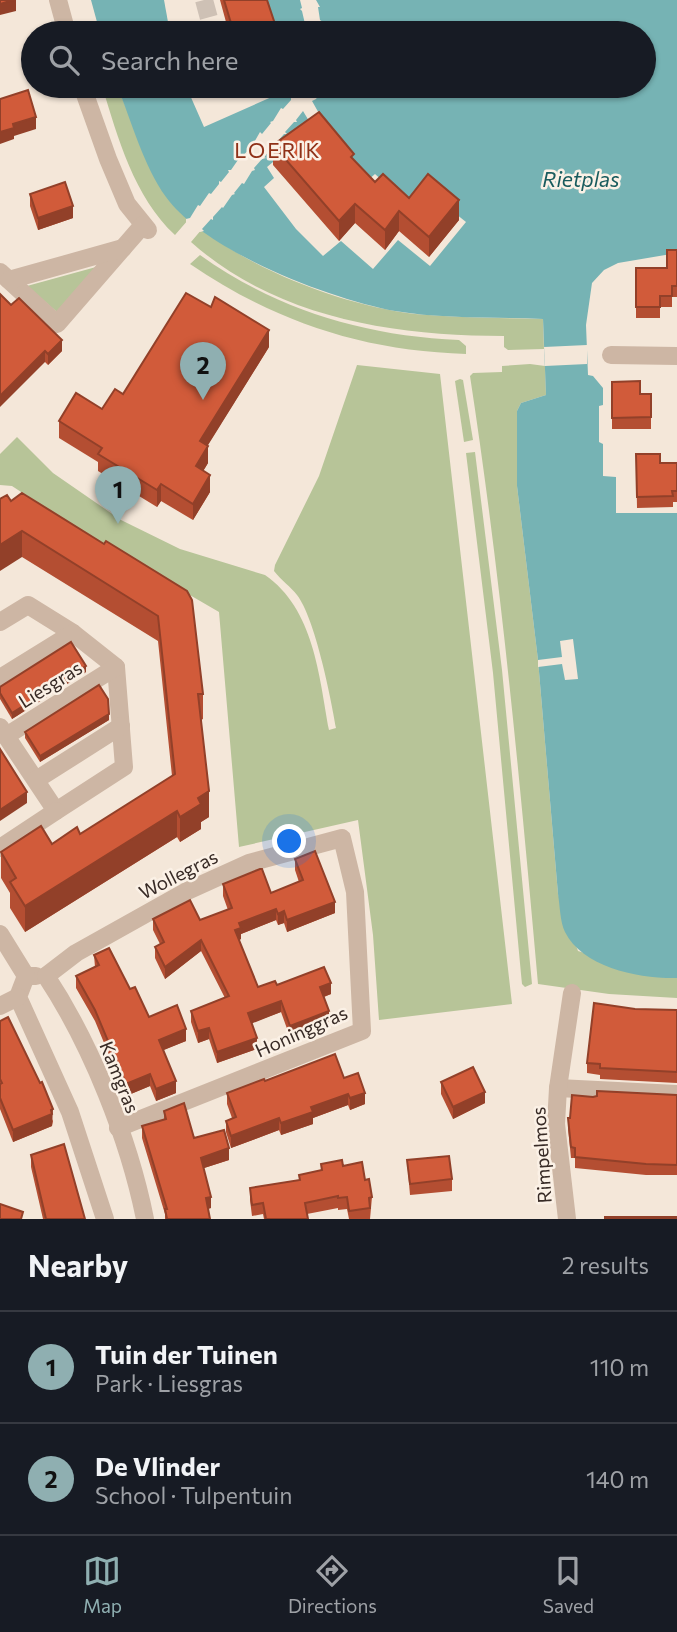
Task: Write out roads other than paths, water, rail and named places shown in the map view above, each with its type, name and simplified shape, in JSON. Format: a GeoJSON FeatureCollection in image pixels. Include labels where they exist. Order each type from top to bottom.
{"type":"FeatureCollection","features":[{"type":"Feature","properties":{"kind":"street"},"geometry":{"type":"LineString","coordinates":[[58,0],[64,21]]}},
{"type":"Feature","properties":{"kind":"street"},"geometry":{"type":"LineString","coordinates":[[4,276],[57,324],[123,248],[146,228],[128,204],[86,98]]}},
{"type":"Feature","properties":{"kind":"street"},"geometry":{"type":"LineString","coordinates":[[4,276],[123,248]]}},
{"type":"Feature","properties":{"kind":"street"},"geometry":{"type":"LineString","coordinates":[[611,355],[677,356]]}},
{"type":"Feature","properties":{"kind":"street","name":"Liesgras"},"geometry":{"type":"LineString","coordinates":[[0,622],[29,605],[73,633],[116,667],[3,732],[56,811]]}},
{"type":"Feature","properties":{"kind":"street","name":"Liesgras"},"geometry":{"type":"LineString","coordinates":[[0,678],[73,633]]}},
{"type":"Feature","properties":{"kind":"street"},"geometry":{"type":"LineString","coordinates":[[0,848],[124,767],[116,667]]}},
{"type":"Feature","properties":{"kind":"street"},"geometry":{"type":"LineString","coordinates":[[36,780],[121,726]]}},
{"type":"Feature","properties":{"kind":"street","name":"Wollegras"},"geometry":{"type":"LineString","coordinates":[[46,976],[76,953],[185,892],[249,863],[342,838]]}},
{"type":"Feature","properties":{"kind":"street","name":"Honinggras"},"geometry":{"type":"LineString","coordinates":[[118,1128],[362,1031],[355,892],[342,838]]}},
{"type":"Feature","properties":{"kind":"street"},"geometry":{"type":"LineString","coordinates":[[0,934],[26,976]]}},
{"type":"Feature","properties":{"kind":"street"},"geometry":{"type":"LineString","coordinates":[[26,976],[46,976]]}},
{"type":"Feature","properties":{"kind":"street"},"geometry":{"type":"LineString","coordinates":[[0,1006],[18,997],[26,976]]}},
{"type":"Feature","properties":{"kind":"street","name":"Kamgras"},"geometry":{"type":"LineString","coordinates":[[46,976],[64,1003],[86,1047],[118,1128],[140,1194],[145,1219]]}},
{"type":"Feature","properties":{"kind":"street","name":"Rimpelmos"},"geometry":{"type":"LineString","coordinates":[[566,1219],[556,1124],[558,1088],[572,993]]}},
{"type":"Feature","properties":{"kind":"street"},"geometry":{"type":"LineString","coordinates":[[18,997],[70,1112],[105,1219]]}},
{"type":"Feature","properties":{"kind":"street","name":"Rimpelmos"},"geometry":{"type":"LineString","coordinates":[[558,1088],[677,1094]]}},
{"type":"Feature","properties":{"kind":"water"},"geometry":{"type":"Polygon","coordinates":[[[91,0],[164,0],[168,21],[97,21],[91,0]]]}},
{"type":"Feature","properties":{"kind":"water","name":"Rietplas"},"geometry":{"type":"Polygon","coordinates":[[[263,0],[677,0],[677,253],[618,263],[604,270],[592,283],[586,325],[588,375],[593,376],[603,388],[603,405],[599,406],[599,442],[603,444],[603,476],[616,477],[616,513],[677,513],[677,978],[630,973],[599,963],[573,944],[562,924],[538,660],[517,486],[517,411],[521,403],[546,395],[543,319],[450,317],[395,311],[337,296],[271,270],[239,254],[185,217],[166,197],[144,157],[122,98],[191,98],[204,127],[269,98],[656,98],[656,21],[269,21],[263,0]],[[279,157],[267,167],[274,178],[264,187],[296,229],[323,256],[341,241],[373,269],[398,240],[430,266],[466,222],[426,190],[411,207],[375,174],[367,181],[279,157]]]}},
{"type":"Feature","properties":{"kind":"tunnel"},"geometry":{"type":"LineString","coordinates":[[204,0],[210,21]]}},
{"type":"Feature","properties":{"kind":"place","name":"De Vlinder"},"geometry":{"type":"Point","coordinates":[203,400]}},
{"type":"Feature","properties":{"kind":"place","name":"Tuin der Tuinen"},"geometry":{"type":"Point","coordinates":[118,524]}},
{"type":"Feature","properties":{"kind":"district","name":"LOERIK"},"geometry":{"type":"Point","coordinates":[278,149]}}]}
